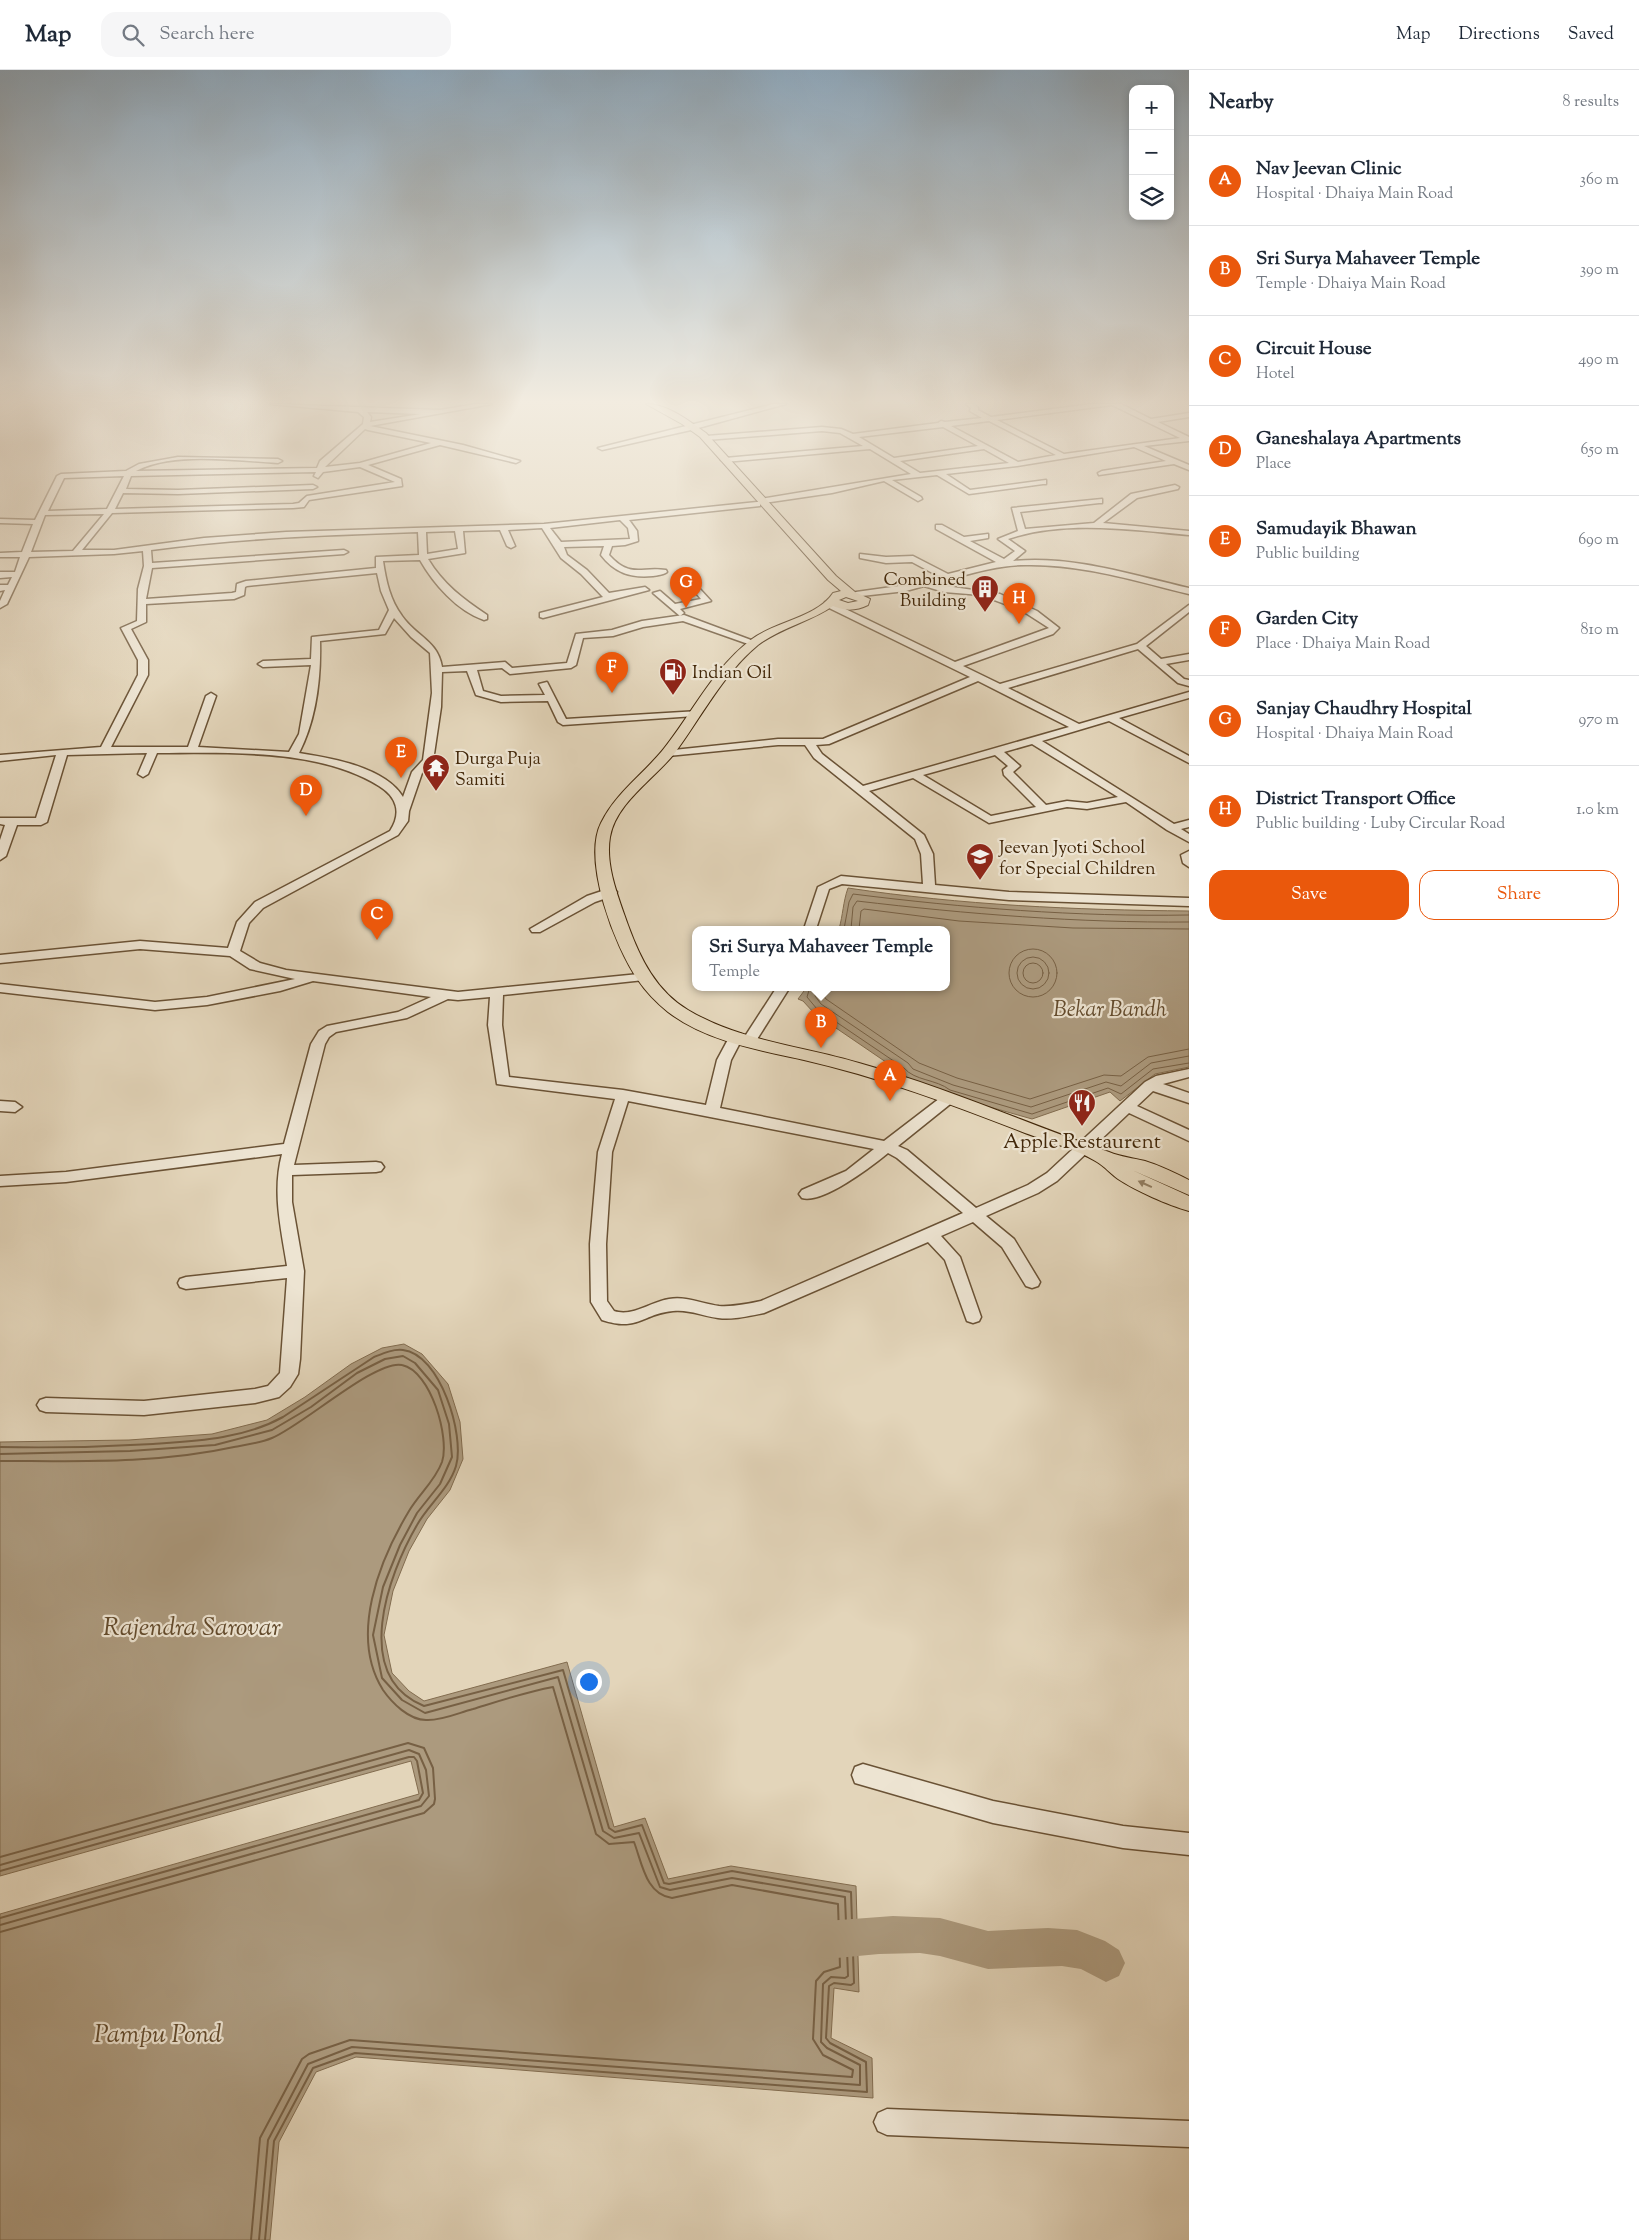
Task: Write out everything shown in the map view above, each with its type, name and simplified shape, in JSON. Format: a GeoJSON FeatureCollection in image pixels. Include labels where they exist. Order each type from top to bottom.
{"type":"FeatureCollection","features":[{"type":"Feature","properties":{"kind":"main road"},"geometry":{"type":"LineString","coordinates":[[761,505],[832,578],[858,599]]}},
{"type":"Feature","properties":{"kind":"main road"},"geometry":{"type":"LineString","coordinates":[[761,505],[824,580],[832,600],[843,606],[858,599]]}},
{"type":"Feature","properties":{"kind":"main road"},"geometry":{"type":"LineString","coordinates":[[792,622],[842,610],[858,599]]}},
{"type":"Feature","properties":{"kind":"main road"},"geometry":{"type":"LineString","coordinates":[[832,600],[771,631],[754,643],[737,659],[668,753],[614,812],[607,825],[602,838],[602,861],[626,939],[644,976],[658,994],[683,1014],[702,1025],[742,1039],[854,1067],[950,1098],[1082,1148],[1101,1157],[1127,1176],[1189,1204]]}},
{"type":"Feature","properties":{"kind":"main road"},"geometry":{"type":"LineString","coordinates":[[1101,1157],[1142,1166],[1189,1188]]}},
{"type":"Feature","properties":{"kind":"street"},"geometry":{"type":"LineString","coordinates":[[0,605],[3,604],[18,574],[46,505]]}},
{"type":"Feature","properties":{"kind":"street"},"geometry":{"type":"LineString","coordinates":[[74,554],[100,527],[115,505]]}},
{"type":"Feature","properties":{"kind":"street"},"geometry":{"type":"LineString","coordinates":[[195,510],[196,505]]}},
{"type":"Feature","properties":{"kind":"street"},"geometry":{"type":"LineString","coordinates":[[43,512],[195,510],[299,505]]}},
{"type":"Feature","properties":{"kind":"street"},"geometry":{"type":"LineString","coordinates":[[624,509],[686,505]]}},
{"type":"Feature","properties":{"kind":"street"},"geometry":{"type":"LineString","coordinates":[[0,555],[74,554],[148,549],[188,541],[241,537],[544,526],[723,505]]}},
{"type":"Feature","properties":{"kind":"street"},"geometry":{"type":"LineString","coordinates":[[1022,532],[1015,510],[1055,505]]}},
{"type":"Feature","properties":{"kind":"street"},"geometry":{"type":"LineString","coordinates":[[1096,526],[1122,505]]}},
{"type":"Feature","properties":{"kind":"street"},"geometry":{"type":"LineString","coordinates":[[558,545],[609,544],[634,541],[635,535],[630,523],[622,518]]}},
{"type":"Feature","properties":{"kind":"street"},"geometry":{"type":"LineString","coordinates":[[0,521],[38,522]]}},
{"type":"Feature","properties":{"kind":"street"},"geometry":{"type":"LineString","coordinates":[[544,526],[564,556],[596,574],[622,571]]}},
{"type":"Feature","properties":{"kind":"street"},"geometry":{"type":"LineString","coordinates":[[1004,563],[1021,552],[1002,538],[1022,532],[1096,526],[1189,534]]}},
{"type":"Feature","properties":{"kind":"street"},"geometry":{"type":"LineString","coordinates":[[939,527],[1004,563]]}},
{"type":"Feature","properties":{"kind":"street"},"geometry":{"type":"LineString","coordinates":[[503,528],[511,546]]}},
{"type":"Feature","properties":{"kind":"street"},"geometry":{"type":"LineString","coordinates":[[422,530],[423,557],[434,577],[445,589],[484,617]]}},
{"type":"Feature","properties":{"kind":"street"},"geometry":{"type":"LineString","coordinates":[[233,952],[243,922],[258,905],[333,864],[387,838],[400,827],[403,811],[416,772],[428,761],[434,702],[438,687],[436,660],[431,648],[415,636],[393,612],[382,584],[379,559],[423,557],[462,552],[459,530]]}},
{"type":"Feature","properties":{"kind":"street"},"geometry":{"type":"LineString","coordinates":[[963,540],[985,536]]}},
{"type":"Feature","properties":{"kind":"street"},"geometry":{"type":"LineString","coordinates":[[609,544],[605,555],[612,564],[622,571],[630,575],[663,572]]}},
{"type":"Feature","properties":{"kind":"street"},"geometry":{"type":"LineString","coordinates":[[105,749],[144,675],[143,660],[126,628],[140,624],[142,589],[148,566],[148,549]]}},
{"type":"Feature","properties":{"kind":"street"},"geometry":{"type":"LineString","coordinates":[[148,566],[344,552]]}},
{"type":"Feature","properties":{"kind":"street"},"geometry":{"type":"LineString","coordinates":[[863,556],[886,560],[912,559],[949,578]]}},
{"type":"Feature","properties":{"kind":"street"},"geometry":{"type":"LineString","coordinates":[[858,599],[926,584],[1004,563],[1040,562],[1069,564],[1189,591]]}},
{"type":"Feature","properties":{"kind":"street"},"geometry":{"type":"LineString","coordinates":[[142,602],[234,596],[240,593],[240,586],[246,584],[380,570]]}},
{"type":"Feature","properties":{"kind":"street"},"geometry":{"type":"LineString","coordinates":[[0,575],[18,574]]}},
{"type":"Feature","properties":{"kind":"street"},"geometry":{"type":"LineString","coordinates":[[542,615],[608,600],[596,574]]}},
{"type":"Feature","properties":{"kind":"street"},"geometry":{"type":"LineString","coordinates":[[674,607],[707,602],[688,579]]}},
{"type":"Feature","properties":{"kind":"street"},"geometry":{"type":"LineString","coordinates":[[926,584],[949,592],[982,592],[997,596],[1045,619],[1054,628],[1050,632],[954,666]]}},
{"type":"Feature","properties":{"kind":"street"},"geometry":{"type":"LineString","coordinates":[[0,588],[11,588]]}},
{"type":"Feature","properties":{"kind":"street"},"geometry":{"type":"LineString","coordinates":[[606,596],[645,590]]}},
{"type":"Feature","properties":{"kind":"street"},"geometry":{"type":"LineString","coordinates":[[658,593],[684,618]]}},
{"type":"Feature","properties":{"kind":"street"},"geometry":{"type":"LineString","coordinates":[[832,600],[842,610],[1078,727]]}},
{"type":"Feature","properties":{"kind":"street"},"geometry":{"type":"LineString","coordinates":[[998,688],[1140,646],[1189,608]]}},
{"type":"Feature","properties":{"kind":"street"},"geometry":{"type":"LineString","coordinates":[[293,755],[304,734],[316,665],[314,662],[315,639],[382,632],[393,612]]}},
{"type":"Feature","properties":{"kind":"street"},"geometry":{"type":"LineString","coordinates":[[436,670],[505,665],[510,671],[571,665],[579,636],[613,633],[642,624],[684,618],[754,643]]}},
{"type":"Feature","properties":{"kind":"street"},"geometry":{"type":"LineString","coordinates":[[1140,646],[1180,681],[1189,683]]}},
{"type":"Feature","properties":{"kind":"street"},"geometry":{"type":"LineString","coordinates":[[1158,662],[1189,656]]}},
{"type":"Feature","properties":{"kind":"street"},"geometry":{"type":"LineString","coordinates":[[263,664],[314,662]]}},
{"type":"Feature","properties":{"kind":"street"},"geometry":{"type":"LineString","coordinates":[[471,667],[479,693],[501,699],[552,698]]}},
{"type":"Feature","properties":{"kind":"street"},"geometry":{"type":"LineString","coordinates":[[668,753],[778,742],[809,744],[830,741],[978,678]]}},
{"type":"Feature","properties":{"kind":"street"},"geometry":{"type":"LineString","coordinates":[[544,684],[563,722],[695,714]]}},
{"type":"Feature","properties":{"kind":"street"},"geometry":{"type":"LineString","coordinates":[[862,790],[1189,695]]}},
{"type":"Feature","properties":{"kind":"street"},"geometry":{"type":"LineString","coordinates":[[192,750],[211,696]]}},
{"type":"Feature","properties":{"kind":"street"},"geometry":{"type":"LineString","coordinates":[[1111,718],[1189,760]]}},
{"type":"Feature","properties":{"kind":"street"},"geometry":{"type":"LineString","coordinates":[[1032,740],[1128,798],[1189,839]]}},
{"type":"Feature","properties":{"kind":"street"},"geometry":{"type":"LineString","coordinates":[[809,744],[818,756],[924,842],[928,854],[929,889]]}},
{"type":"Feature","properties":{"kind":"street"},"geometry":{"type":"LineString","coordinates":[[0,758],[105,749],[192,750],[293,755],[337,764],[376,779],[397,795],[403,811]]}},
{"type":"Feature","properties":{"kind":"street"},"geometry":{"type":"LineString","coordinates":[[143,774],[154,750]]}},
{"type":"Feature","properties":{"kind":"street"},"geometry":{"type":"LineString","coordinates":[[997,751],[1013,762],[1015,766],[1008,770],[1008,773],[1044,809]]}},
{"type":"Feature","properties":{"kind":"street"},"geometry":{"type":"LineString","coordinates":[[0,856],[6,822],[41,822],[62,752]]}},
{"type":"Feature","properties":{"kind":"street"},"geometry":{"type":"LineString","coordinates":[[915,775],[989,820],[1071,804],[1091,805],[1128,798]]}},
{"type":"Feature","properties":{"kind":"street"},"geometry":{"type":"LineString","coordinates":[[1171,828],[1189,823]]}},
{"type":"Feature","properties":{"kind":"street"},"geometry":{"type":"LineString","coordinates":[[1189,854],[1187,855],[1189,863]]}},
{"type":"Feature","properties":{"kind":"street"},"geometry":{"type":"LineString","coordinates":[[811,926],[824,887],[834,881],[1009,896],[1189,902]]}},
{"type":"Feature","properties":{"kind":"street"},"geometry":{"type":"LineString","coordinates":[[536,929],[591,899],[611,892]]}},
{"type":"Feature","properties":{"kind":"street"},"geometry":{"type":"LineString","coordinates":[[0,959],[140,946],[233,952],[255,966],[312,978],[445,995],[498,993],[644,976]]}},
{"type":"Feature","properties":{"kind":"street"},"geometry":{"type":"LineString","coordinates":[[0,988],[155,1006],[216,1000],[280,987],[312,978]]}},
{"type":"Feature","properties":{"kind":"street"},"geometry":{"type":"LineString","coordinates":[[712,1112],[724,1060],[780,991]]}},
{"type":"Feature","properties":{"kind":"street"},"geometry":{"type":"LineString","coordinates":[[498,993],[495,1025],[502,1081],[521,1085],[623,1096],[888,1147],[902,1154],[977,1214],[1008,1243],[1032,1282]]}},
{"type":"Feature","properties":{"kind":"street"},"geometry":{"type":"LineString","coordinates":[[46,1405],[144,1408],[236,1400],[273,1392],[284,1382],[289,1374],[296,1271],[284,1202],[284,1170],[318,1044],[324,1034],[332,1029],[402,1015],[445,995]]}},
{"type":"Feature","properties":{"kind":"street"},"geometry":{"type":"LineString","coordinates":[[623,1096],[604,1152],[598,1244],[599,1302],[608,1316],[630,1318],[669,1305],[685,1304],[718,1312],[737,1312],[764,1307],[931,1235],[1052,1177],[1150,1085],[1161,1079],[1189,1073]]}},
{"type":"Feature","properties":{"kind":"street"},"geometry":{"type":"LineString","coordinates":[[1150,1085],[1189,1098]]}},
{"type":"Feature","properties":{"kind":"street"},"geometry":{"type":"LineString","coordinates":[[807,1194],[851,1175],[950,1098]]}},
{"type":"Feature","properties":{"kind":"street"},"geometry":{"type":"LineString","coordinates":[[0,1106],[15,1106]]}},
{"type":"Feature","properties":{"kind":"street"},"geometry":{"type":"LineString","coordinates":[[1127,1106],[1189,1136]]}},
{"type":"Feature","properties":{"kind":"street"},"geometry":{"type":"LineString","coordinates":[[0,1181],[66,1177],[289,1148]]}},
{"type":"Feature","properties":{"kind":"street"},"geometry":{"type":"LineString","coordinates":[[284,1170],[376,1167]]}},
{"type":"Feature","properties":{"kind":"street"},"geometry":{"type":"LineString","coordinates":[[931,1235],[952,1257],[959,1272],[973,1316]]}},
{"type":"Feature","properties":{"kind":"street"},"geometry":{"type":"LineString","coordinates":[[186,1283],[296,1271]]}},
{"type":"Feature","properties":{"kind":"street"},"geometry":{"type":"LineString","coordinates":[[863,1775],[993,1812],[1123,1837],[1189,1844]]}},
{"type":"Feature","properties":{"kind":"street"},"geometry":{"type":"LineString","coordinates":[[887,2122],[1189,2134]]}},
{"type":"Feature","properties":{"kind":"water","name":"Bekar Bandh"},"geometry":{"type":"Polygon","coordinates":[[[848,888],[933,899],[1018,906],[1189,911],[1189,1067],[1155,1074],[1120,1101],[1110,1092],[1032,1119],[944,1094],[900,1076],[902,1073],[814,1013],[803,1001],[798,999],[804,991],[950,991],[950,926],[840,926],[848,888]]]}},
{"type":"Feature","properties":{"kind":"water"},"geometry":{"type":"Polygon","coordinates":[[[404,1344],[422,1354],[448,1384],[460,1422],[463,1459],[450,1490],[427,1519],[409,1551],[393,1591],[384,1635],[392,1673],[409,1691],[424,1701],[567,1662],[614,1827],[645,1818],[668,1879],[731,1866],[856,1886],[859,1992],[834,1988],[831,2038],[872,2058],[873,2098],[356,2057],[316,2072],[279,2142],[270,2240],[0,2240],[0,1914],[419,1794],[411,1761],[0,1876],[0,1442],[129,1440],[212,1434],[267,1420],[305,1397],[351,1364],[382,1348],[404,1344]]]}},
{"type":"Feature","properties":{"kind":"waterway"},"geometry":{"type":"LineString","coordinates":[[826,1940],[879,1935],[920,1935],[940,1937],[988,1950],[1048,1947],[1077,1949],[1091,1954],[1106,1963]]}},
{"type":"Feature","properties":{"kind":"place","name":"Sanjay Chaudhry Hospital"},"geometry":{"type":"Point","coordinates":[686,608]}},
{"type":"Feature","properties":{"kind":"place","name":"Combined Building"},"geometry":{"type":"Point","coordinates":[985,613]}},
{"type":"Feature","properties":{"kind":"place","name":"District Transport Office"},"geometry":{"type":"Point","coordinates":[1019,624]}},
{"type":"Feature","properties":{"kind":"place","name":"Garden City"},"geometry":{"type":"Point","coordinates":[612,693]}},
{"type":"Feature","properties":{"kind":"place","name":"Indian Oil"},"geometry":{"type":"Point","coordinates":[673,696]}},
{"type":"Feature","properties":{"kind":"place","name":"Samudayik Bhawan"},"geometry":{"type":"Point","coordinates":[401,778]}},
{"type":"Feature","properties":{"kind":"place","name":"Durga Puja Samiti"},"geometry":{"type":"Point","coordinates":[436,792]}},
{"type":"Feature","properties":{"kind":"place","name":"Ganeshalaya Apartments"},"geometry":{"type":"Point","coordinates":[306,816]}},
{"type":"Feature","properties":{"kind":"place","name":"Jeevan Jyoti School for Special Children"},"geometry":{"type":"Point","coordinates":[980,881]}},
{"type":"Feature","properties":{"kind":"place","name":"Circuit House"},"geometry":{"type":"Point","coordinates":[377,940]}},
{"type":"Feature","properties":{"kind":"place","name":"Sri Surya Mahaveer Temple"},"geometry":{"type":"Point","coordinates":[821,1048]}},
{"type":"Feature","properties":{"kind":"place","name":"Nav Jeevan Clinic"},"geometry":{"type":"Point","coordinates":[890,1101]}},
{"type":"Feature","properties":{"kind":"place","name":"Apple Restaurent"},"geometry":{"type":"Point","coordinates":[1082,1127]}},
{"type":"Feature","properties":{"kind":"water label","name":"Rajendra Sarovar"},"geometry":{"type":"Point","coordinates":[192,1626]}},
{"type":"Feature","properties":{"kind":"water label","name":"Pampu Pond"},"geometry":{"type":"Point","coordinates":[158,2033]}}]}
